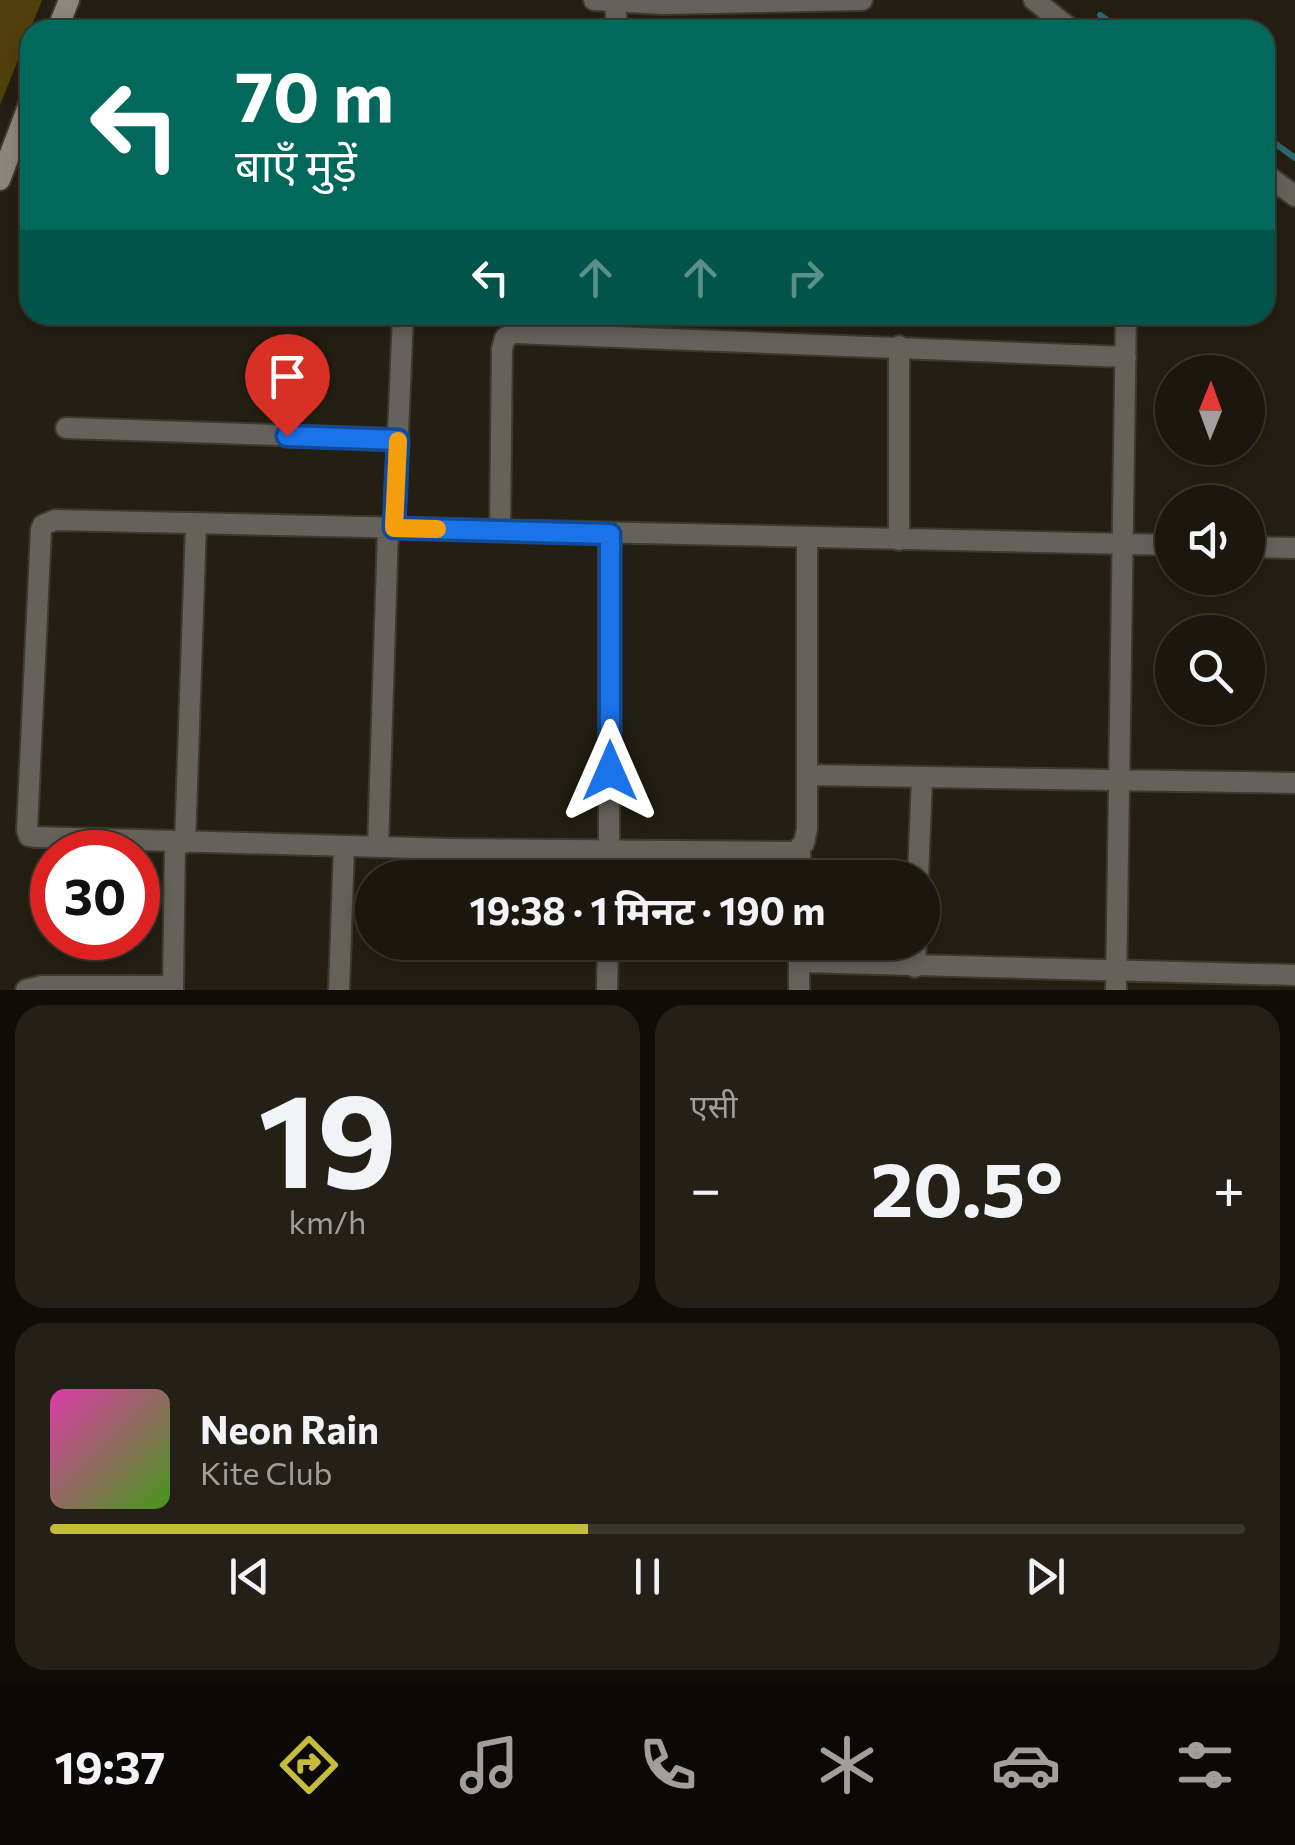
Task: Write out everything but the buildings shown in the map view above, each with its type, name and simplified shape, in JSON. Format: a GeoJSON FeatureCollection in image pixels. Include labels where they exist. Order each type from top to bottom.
{"type":"FeatureCollection","features":[{"type":"Feature","properties":{"kind":"main road"},"geometry":{"type":"LineString","coordinates":[[0,180],[20,127]]}},
{"type":"Feature","properties":{"kind":"street"},"geometry":{"type":"LineString","coordinates":[[594,0],[663,4],[862,0]]}},
{"type":"Feature","properties":{"kind":"street"},"geometry":{"type":"LineString","coordinates":[[1034,0],[1059,20]]}},
{"type":"Feature","properties":{"kind":"street"},"geometry":{"type":"LineString","coordinates":[[378,847],[403,325]]}},
{"type":"Feature","properties":{"kind":"street"},"geometry":{"type":"LineString","coordinates":[[1116,981],[1126,325]]}},
{"type":"Feature","properties":{"kind":"street"},"geometry":{"type":"LineString","coordinates":[[500,531],[502,349],[505,338],[513,333],[1126,356]]}},
{"type":"Feature","properties":{"kind":"street"},"geometry":{"type":"LineString","coordinates":[[898,346],[900,540]]}},
{"type":"Feature","properties":{"kind":"street"},"geometry":{"type":"LineString","coordinates":[[66,428],[398,440]]}},
{"type":"Feature","properties":{"kind":"street"},"geometry":{"type":"LineString","coordinates":[[800,849],[785,853],[378,847],[29,836],[26,830],[43,525],[55,520],[1155,545]]}},
{"type":"Feature","properties":{"kind":"street"},"geometry":{"type":"LineString","coordinates":[[26,990],[42,986],[173,988],[196,523]]}},
{"type":"Feature","properties":{"kind":"street"},"geometry":{"type":"LineString","coordinates":[[610,534],[610,860]]}},
{"type":"Feature","properties":{"kind":"street"},"geometry":{"type":"LineString","coordinates":[[800,860],[807,828],[807,538]]}},
{"type":"Feature","properties":{"kind":"street"},"geometry":{"type":"LineString","coordinates":[[1265,547],[1295,548]]}},
{"type":"Feature","properties":{"kind":"street"},"geometry":{"type":"LineString","coordinates":[[808,775],[1295,783]]}},
{"type":"Feature","properties":{"kind":"street"},"geometry":{"type":"LineString","coordinates":[[919,860],[922,777]]}},
{"type":"Feature","properties":{"kind":"street"},"geometry":{"type":"LineString","coordinates":[[339,990],[344,846]]}},
{"type":"Feature","properties":{"kind":"street"},"geometry":{"type":"LineString","coordinates":[[607,990],[608,960]]}},
{"type":"Feature","properties":{"kind":"street"},"geometry":{"type":"LineString","coordinates":[[799,960],[799,990]]}},
{"type":"Feature","properties":{"kind":"street"},"geometry":{"type":"LineString","coordinates":[[861,960],[1116,981],[1295,975]]}},
{"type":"Feature","properties":{"kind":"street"},"geometry":{"type":"LineString","coordinates":[[915,960],[915,967]]}},
{"type":"Feature","properties":{"kind":"shaded area"},"geometry":{"type":"Polygon","coordinates":[[[0,0],[42,0],[34,20],[20,20],[20,55],[0,105],[0,0]]]}},
{"type":"Feature","properties":{"kind":"waterway"},"geometry":{"type":"LineString","coordinates":[[1100,15],[1107,20]]}},
{"type":"Feature","properties":{"kind":"waterway"},"geometry":{"type":"LineString","coordinates":[[1275,143],[1295,158]]}},
{"type":"Feature","properties":{"kind":"slow traffic"},"geometry":{"type":"LineString","coordinates":[[398,441],[394,528],[437,529]]}},
{"type":"Feature","properties":{"kind":"route"},"geometry":{"type":"LineString","coordinates":[[287,436],[398,440],[394,528],[610,534],[610,771]]}}]}
